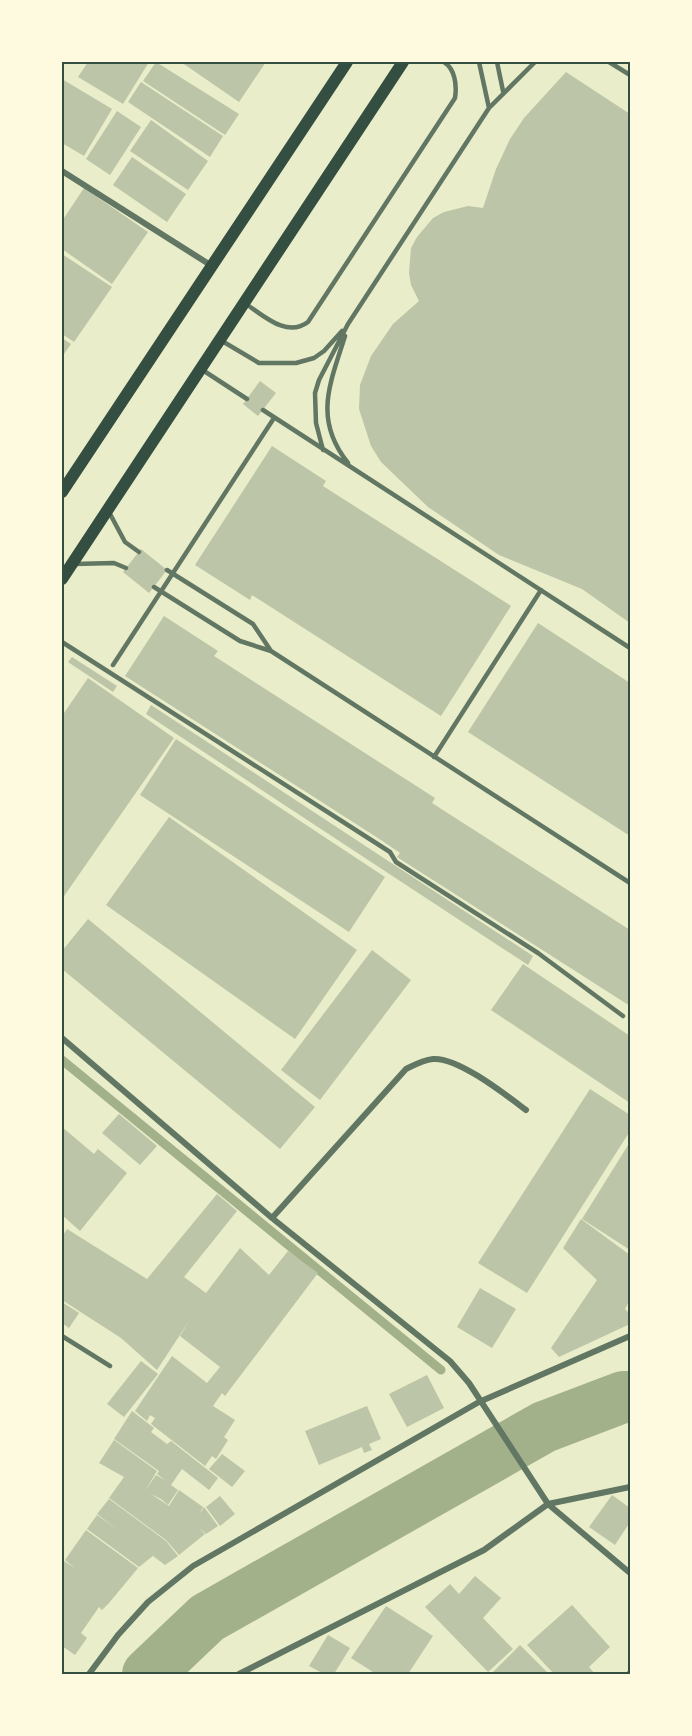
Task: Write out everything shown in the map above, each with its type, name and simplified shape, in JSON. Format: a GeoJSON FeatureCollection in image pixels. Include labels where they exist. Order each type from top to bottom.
{"type":"FeatureCollection","features":[{"type":"Feature","properties":{"kind":"main road"},"geometry":{"type":"LineString","coordinates":[[62,492],[347,62]]}},
{"type":"Feature","properties":{"kind":"main road"},"geometry":{"type":"LineString","coordinates":[[62,579],[403,62]]}},
{"type":"Feature","properties":{"kind":"street"},"geometry":{"type":"LineString","coordinates":[[62,171],[212,266]]}},
{"type":"Feature","properties":{"kind":"street"},"geometry":{"type":"LineString","coordinates":[[62,1038],[272,1218],[450,1361],[548,1504],[630,1573]]}},
{"type":"Feature","properties":{"kind":"street"},"geometry":{"type":"LineString","coordinates":[[272,1218],[406,1069],[418,1063],[435,1059],[459,1067],[485,1080],[526,1110]]}},
{"type":"Feature","properties":{"kind":"street"},"geometry":{"type":"LineString","coordinates":[[89,1674],[118,1635],[148,1602],[193,1566],[479,1402],[630,1336]]}},
{"type":"Feature","properties":{"kind":"street"},"geometry":{"type":"LineString","coordinates":[[239,1674],[484,1550],[548,1504],[630,1487]]}},
{"type":"Feature","properties":{"kind":"lane"},"geometry":{"type":"LineString","coordinates":[[243,303],[276,324],[301,327],[308,322],[455,98],[457,88],[454,77],[449,66],[444,62]]}},
{"type":"Feature","properties":{"kind":"lane"},"geometry":{"type":"LineString","coordinates":[[479,62],[489,108]]}},
{"type":"Feature","properties":{"kind":"lane"},"geometry":{"type":"LineString","coordinates":[[496,62],[503,91]]}},
{"type":"Feature","properties":{"kind":"lane"},"geometry":{"type":"LineString","coordinates":[[323,450],[316,423],[315,393],[319,380],[348,324],[489,108],[503,91],[535,62]]}},
{"type":"Feature","properties":{"kind":"lane"},"geometry":{"type":"LineString","coordinates":[[609,62],[630,75]]}},
{"type":"Feature","properties":{"kind":"lane"},"geometry":{"type":"LineString","coordinates":[[219,340],[259,363],[296,363],[314,358],[324,351],[348,324]]}},
{"type":"Feature","properties":{"kind":"lane"},"geometry":{"type":"LineString","coordinates":[[348,324],[330,383],[326,409],[330,436],[351,467]]}},
{"type":"Feature","properties":{"kind":"lane"},"geometry":{"type":"LineString","coordinates":[[200,369],[247,399]]}},
{"type":"Feature","properties":{"kind":"lane"},"geometry":{"type":"LineString","coordinates":[[263,410],[630,648]]}},
{"type":"Feature","properties":{"kind":"lane"},"geometry":{"type":"LineString","coordinates":[[113,665],[169,572],[274,418]]}},
{"type":"Feature","properties":{"kind":"lane"},"geometry":{"type":"LineString","coordinates":[[108,509],[125,542],[138,552]]}},
{"type":"Feature","properties":{"kind":"lane"},"geometry":{"type":"LineString","coordinates":[[71,564],[114,562],[126,568]]}},
{"type":"Feature","properties":{"kind":"lane"},"geometry":{"type":"LineString","coordinates":[[169,572],[253,624],[271,651]]}},
{"type":"Feature","properties":{"kind":"lane"},"geometry":{"type":"LineString","coordinates":[[154,587],[240,641],[271,651],[630,883]]}},
{"type":"Feature","properties":{"kind":"lane"},"geometry":{"type":"LineString","coordinates":[[434,757],[541,590]]}},
{"type":"Feature","properties":{"kind":"lane"},"geometry":{"type":"LineString","coordinates":[[62,642],[390,852],[396,861],[538,953],[623,1016]]}},
{"type":"Feature","properties":{"kind":"lane"},"geometry":{"type":"LineString","coordinates":[[62,1336],[110,1366]]}},
{"type":"Feature","properties":{"kind":"building"},"geometry":{"type":"Polygon","coordinates":[[[88,62],[149,62],[123,104],[78,77],[88,62]]]}},
{"type":"Feature","properties":{"kind":"building"},"geometry":{"type":"Polygon","coordinates":[[[156,62],[239,114],[225,135],[143,81],[156,62]]]}},
{"type":"Feature","properties":{"kind":"building"},"geometry":{"type":"Polygon","coordinates":[[[181,62],[266,62],[239,102],[181,62]]]}},
{"type":"Feature","properties":{"kind":"building"},"geometry":{"type":"Polygon","coordinates":[[[566,72],[630,114],[630,623],[582,589],[499,555],[428,507],[381,462],[371,446],[359,409],[360,385],[371,356],[393,324],[419,301],[411,285],[409,273],[411,248],[417,237],[433,218],[444,212],[468,206],[483,208],[496,169],[510,139],[524,118],[566,72]]]}},
{"type":"Feature","properties":{"kind":"building"},"geometry":{"type":"Polygon","coordinates":[[[62,79],[112,109],[84,156],[62,143],[62,79]]]}},
{"type":"Feature","properties":{"kind":"building"},"geometry":{"type":"Polygon","coordinates":[[[141,82],[223,136],[210,157],[128,102],[141,82]]]}},
{"type":"Feature","properties":{"kind":"building"},"geometry":{"type":"Polygon","coordinates":[[[117,111],[141,127],[110,175],[86,159],[117,111]]]}},
{"type":"Feature","properties":{"kind":"building"},"geometry":{"type":"Polygon","coordinates":[[[151,120],[208,161],[188,190],[130,151],[151,120]]]}},
{"type":"Feature","properties":{"kind":"building"},"geometry":{"type":"Polygon","coordinates":[[[132,157],[186,194],[167,222],[113,185],[132,157]]]}},
{"type":"Feature","properties":{"kind":"building"},"geometry":{"type":"Polygon","coordinates":[[[84,188],[148,232],[112,284],[62,249],[62,221],[84,188]]]}},
{"type":"Feature","properties":{"kind":"building"},"geometry":{"type":"Polygon","coordinates":[[[62,254],[112,287],[74,342],[62,334],[62,254]]]}},
{"type":"Feature","properties":{"kind":"building"},"geometry":{"type":"Polygon","coordinates":[[[62,338],[71,344],[62,357],[62,338]]]}},
{"type":"Feature","properties":{"kind":"building"},"geometry":{"type":"Polygon","coordinates":[[[260,381],[276,393],[258,416],[243,404],[260,381]]]}},
{"type":"Feature","properties":{"kind":"building"},"geometry":{"type":"Polygon","coordinates":[[[272,446],[326,481],[323,486],[511,606],[441,716],[252,595],[250,600],[195,565],[272,446]]]}},
{"type":"Feature","properties":{"kind":"building"},"geometry":{"type":"Polygon","coordinates":[[[141,549],[167,570],[149,593],[123,572],[141,549]]]}},
{"type":"Feature","properties":{"kind":"building"},"geometry":{"type":"Polygon","coordinates":[[[164,616],[218,651],[214,656],[435,798],[432,803],[630,930],[630,1006],[397,857],[400,853],[381,840],[125,676],[164,616]]]}},
{"type":"Feature","properties":{"kind":"building"},"geometry":{"type":"Polygon","coordinates":[[[538,623],[630,683],[630,836],[468,732],[538,623]]]}},
{"type":"Feature","properties":{"kind":"building"},"geometry":{"type":"Polygon","coordinates":[[[72,657],[117,686],[113,692],[68,662],[72,657]]]}},
{"type":"Feature","properties":{"kind":"building"},"geometry":{"type":"Polygon","coordinates":[[[88,678],[174,738],[62,899],[62,716],[88,678]]]}},
{"type":"Feature","properties":{"kind":"building"},"geometry":{"type":"Polygon","coordinates":[[[151,705],[533,956],[528,965],[146,714],[151,705]]]}},
{"type":"Feature","properties":{"kind":"building"},"geometry":{"type":"Polygon","coordinates":[[[176,739],[385,877],[349,932],[140,795],[176,739]]]}},
{"type":"Feature","properties":{"kind":"building"},"geometry":{"type":"Polygon","coordinates":[[[169,817],[357,950],[295,1039],[106,905],[169,817]]]}},
{"type":"Feature","properties":{"kind":"building"},"geometry":{"type":"Polygon","coordinates":[[[88,919],[315,1107],[280,1149],[62,969],[62,951],[88,919]]]}},
{"type":"Feature","properties":{"kind":"building"},"geometry":{"type":"Polygon","coordinates":[[[372,950],[411,980],[320,1100],[281,1070],[372,950]]]}},
{"type":"Feature","properties":{"kind":"building"},"geometry":{"type":"Polygon","coordinates":[[[523,964],[630,1036],[630,1103],[491,1010],[523,964]]]}},
{"type":"Feature","properties":{"kind":"building"},"geometry":{"type":"Polygon","coordinates":[[[590,1089],[630,1115],[630,1131],[527,1293],[478,1263],[590,1089]]]}},
{"type":"Feature","properties":{"kind":"building"},"geometry":{"type":"Polygon","coordinates":[[[119,1114],[157,1146],[140,1165],[102,1133],[119,1114]]]}},
{"type":"Feature","properties":{"kind":"building"},"geometry":{"type":"Polygon","coordinates":[[[62,1127],[94,1154],[98,1149],[127,1173],[80,1231],[62,1215],[62,1127]]]}},
{"type":"Feature","properties":{"kind":"building"},"geometry":{"type":"Polygon","coordinates":[[[630,1142],[630,1250],[582,1219],[630,1142]]]}},
{"type":"Feature","properties":{"kind":"building"},"geometry":{"type":"Polygon","coordinates":[[[217,1194],[237,1211],[184,1277],[206,1293],[200,1301],[240,1248],[269,1275],[288,1251],[318,1273],[225,1396],[222,1393],[213,1406],[235,1420],[224,1437],[228,1440],[216,1459],[212,1456],[205,1466],[151,1424],[155,1418],[150,1415],[147,1421],[135,1411],[172,1356],[207,1383],[220,1367],[180,1336],[191,1318],[157,1370],[121,1338],[62,1300],[62,1237],[67,1229],[147,1279],[217,1194]]]}},
{"type":"Feature","properties":{"kind":"building"},"geometry":{"type":"Polygon","coordinates":[[[581,1219],[630,1255],[630,1300],[625,1309],[630,1314],[630,1324],[559,1357],[551,1348],[597,1280],[563,1248],[581,1219]]]}},
{"type":"Feature","properties":{"kind":"building"},"geometry":{"type":"Polygon","coordinates":[[[480,1288],[516,1309],[492,1348],[457,1327],[480,1288]]]}},
{"type":"Feature","properties":{"kind":"building"},"geometry":{"type":"Polygon","coordinates":[[[62,1302],[79,1313],[69,1328],[62,1323],[62,1302]]]}},
{"type":"Feature","properties":{"kind":"building"},"geometry":{"type":"Polygon","coordinates":[[[141,1361],[158,1374],[124,1417],[107,1404],[141,1361]]]}},
{"type":"Feature","properties":{"kind":"building"},"geometry":{"type":"Polygon","coordinates":[[[427,1375],[444,1408],[407,1427],[389,1394],[427,1375]]]}},
{"type":"Feature","properties":{"kind":"building"},"geometry":{"type":"Polygon","coordinates":[[[367,1406],[381,1439],[369,1444],[372,1450],[364,1453],[362,1447],[319,1465],[305,1431],[367,1406]]]}},
{"type":"Feature","properties":{"kind":"building"},"geometry":{"type":"Polygon","coordinates":[[[132,1411],[154,1428],[151,1432],[167,1444],[171,1441],[218,1478],[209,1490],[182,1469],[171,1485],[178,1490],[168,1505],[151,1494],[169,1506],[179,1490],[203,1507],[199,1515],[204,1507],[218,1526],[206,1534],[197,1526],[205,1534],[179,1555],[166,1540],[109,1498],[124,1477],[99,1463],[114,1440],[157,1471],[145,1491],[156,1475],[165,1480],[157,1474],[159,1471],[114,1439],[132,1411]]]}},
{"type":"Feature","properties":{"kind":"building"},"geometry":{"type":"Polygon","coordinates":[[[222,1454],[245,1471],[232,1487],[209,1469],[222,1454]]]}},
{"type":"Feature","properties":{"kind":"building"},"geometry":{"type":"Polygon","coordinates":[[[612,1495],[630,1508],[630,1522],[615,1545],[589,1527],[612,1495]]]}},
{"type":"Feature","properties":{"kind":"building"},"geometry":{"type":"Polygon","coordinates":[[[220,1496],[235,1514],[220,1526],[206,1507],[220,1496]]]}},
{"type":"Feature","properties":{"kind":"building"},"geometry":{"type":"Polygon","coordinates":[[[109,1499],[166,1541],[178,1556],[165,1565],[97,1514],[109,1499]]]}},
{"type":"Feature","properties":{"kind":"building"},"geometry":{"type":"Polygon","coordinates":[[[97,1515],[154,1555],[139,1567],[87,1529],[97,1515]]]}},
{"type":"Feature","properties":{"kind":"building"},"geometry":{"type":"Polygon","coordinates":[[[86,1530],[138,1568],[102,1610],[99,1607],[81,1633],[87,1638],[75,1655],[62,1646],[62,1564],[64,1561],[75,1568],[65,1560],[86,1530]]]}},
{"type":"Feature","properties":{"kind":"building"},"geometry":{"type":"Polygon","coordinates":[[[475,1576],[501,1598],[483,1618],[513,1649],[488,1672],[425,1607],[450,1584],[459,1594],[475,1576]]]}},
{"type":"Feature","properties":{"kind":"building"},"geometry":{"type":"Polygon","coordinates":[[[572,1605],[610,1647],[589,1667],[595,1674],[554,1674],[527,1645],[572,1605]]]}},
{"type":"Feature","properties":{"kind":"building"},"geometry":{"type":"Polygon","coordinates":[[[386,1606],[433,1636],[408,1674],[376,1674],[351,1658],[386,1606]]]}},
{"type":"Feature","properties":{"kind":"building"},"geometry":{"type":"Polygon","coordinates":[[[328,1635],[350,1648],[334,1674],[324,1674],[309,1666],[328,1635]]]}},
{"type":"Feature","properties":{"kind":"building"},"geometry":{"type":"Polygon","coordinates":[[[520,1645],[549,1674],[491,1674],[520,1645]]]}},
{"type":"Feature","properties":{"kind":"waterway"},"geometry":{"type":"LineString","coordinates":[[62,1060],[441,1370]]}},
{"type":"Feature","properties":{"kind":"waterway"},"geometry":{"type":"LineString","coordinates":[[148,1674],[207,1618],[544,1427],[623,1397],[630,1397]]}}]}
